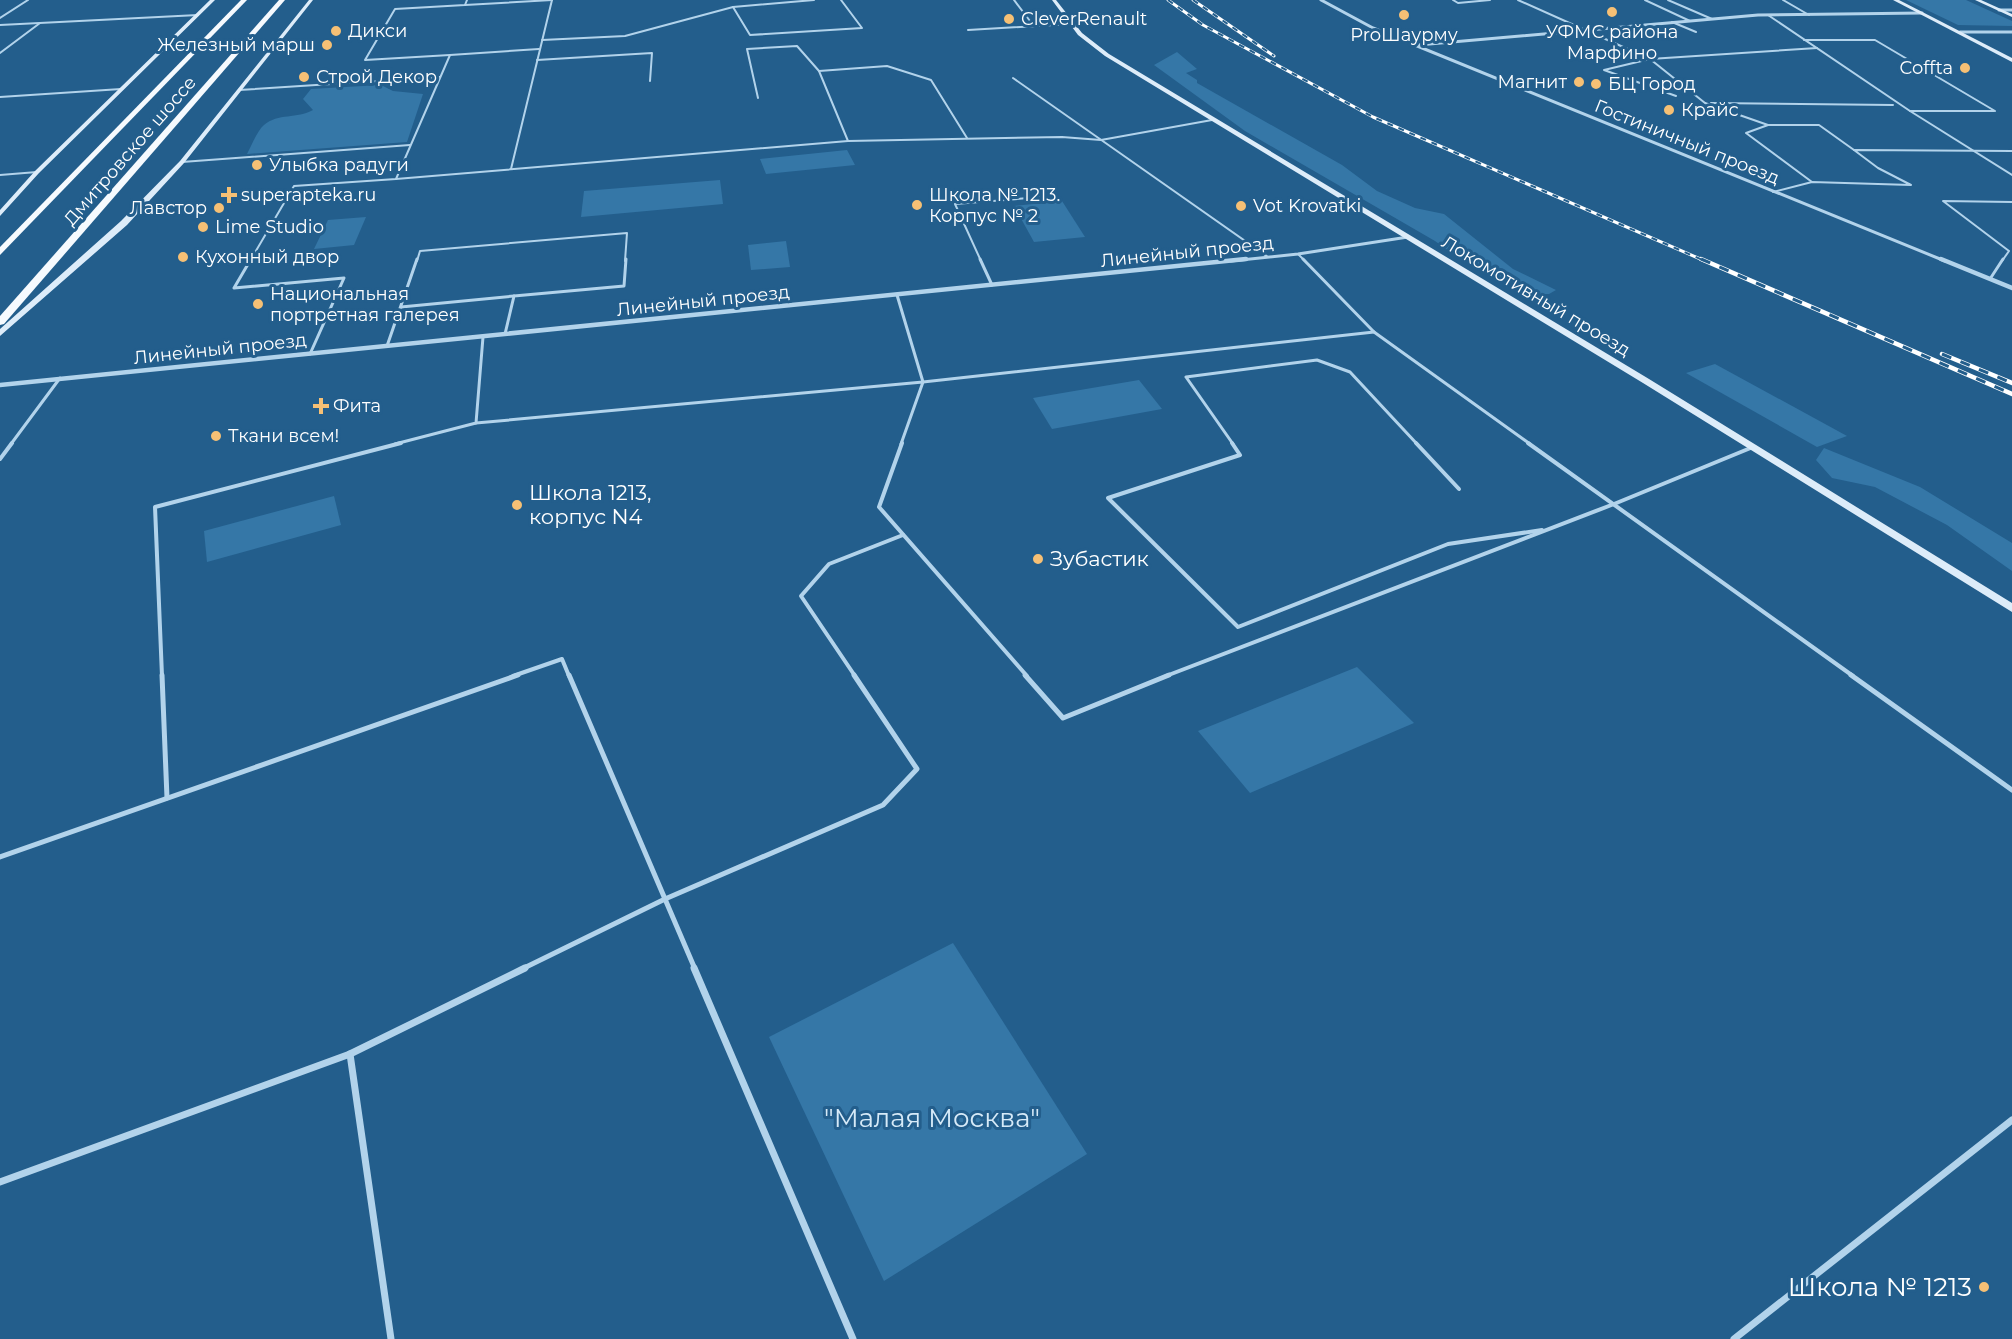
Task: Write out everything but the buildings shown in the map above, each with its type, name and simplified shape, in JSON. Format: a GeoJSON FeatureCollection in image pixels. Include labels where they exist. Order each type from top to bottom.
{"type":"FeatureCollection","features":[{"type":"Feature","properties":{"kind":"main road","name":"Дмитровское шоссе"},"geometry":{"type":"LineString","coordinates":[[0,252],[79,174],[244,0]]}},
{"type":"Feature","properties":{"kind":"main road","name":"Дмитровское шоссе"},"geometry":{"type":"LineString","coordinates":[[0,322],[282,0]]}},
{"type":"Feature","properties":{"kind":"street"},"geometry":{"type":"LineString","coordinates":[[0,214],[37,172],[213,0]]}},
{"type":"Feature","properties":{"kind":"street"},"geometry":{"type":"LineString","coordinates":[[0,333],[124,222],[182,162],[311,0]]}},
{"type":"Feature","properties":{"kind":"street","name":"Локомотивный проезд"},"geometry":{"type":"LineString","coordinates":[[1054,0],[1072,24],[1107,55],[1753,447],[2012,608]]}},
{"type":"Feature","properties":{"kind":"street","name":"Гостиничный проезд"},"geometry":{"type":"LineString","coordinates":[[1321,0],[1346,16],[1415,45],[2012,288]]}},
{"type":"Feature","properties":{"kind":"street"},"geometry":{"type":"LineString","coordinates":[[1895,0],[2012,60]]}},
{"type":"Feature","properties":{"kind":"street"},"geometry":{"type":"LineString","coordinates":[[1977,0],[2012,16]]}},
{"type":"Feature","properties":{"kind":"street"},"geometry":{"type":"LineString","coordinates":[[1999,10],[2012,10]]}},
{"type":"Feature","properties":{"kind":"street"},"geometry":{"type":"LineString","coordinates":[[1415,45],[1768,15],[1922,13]]}},
{"type":"Feature","properties":{"kind":"street"},"geometry":{"type":"LineString","coordinates":[[1960,32],[2012,32]]}},
{"type":"Feature","properties":{"kind":"street","name":"Линейный проезд"},"geometry":{"type":"LineString","coordinates":[[0,385],[1298,254],[1408,237]]}},
{"type":"Feature","properties":{"kind":"lane"},"geometry":{"type":"LineString","coordinates":[[0,18],[28,0]]}},
{"type":"Feature","properties":{"kind":"lane"},"geometry":{"type":"LineString","coordinates":[[465,5],[467,0]]}},
{"type":"Feature","properties":{"kind":"lane"},"geometry":{"type":"LineString","coordinates":[[511,169],[552,0],[395,9],[365,60],[539,49]]}},
{"type":"Feature","properties":{"kind":"lane"},"geometry":{"type":"LineString","coordinates":[[542,40],[625,36],[733,7],[814,0]]}},
{"type":"Feature","properties":{"kind":"lane"},"geometry":{"type":"LineString","coordinates":[[733,7],[750,36],[862,28],[841,0]]}},
{"type":"Feature","properties":{"kind":"lane"},"geometry":{"type":"LineString","coordinates":[[1014,0],[1030,21]]}},
{"type":"Feature","properties":{"kind":"lane"},"geometry":{"type":"LineString","coordinates":[[1452,0],[1458,3],[1490,0]]}},
{"type":"Feature","properties":{"kind":"lane"},"geometry":{"type":"LineString","coordinates":[[1518,0],[1650,59],[1705,103],[1768,125],[1819,125],[1878,168],[1911,185],[1812,182],[1773,192]]}},
{"type":"Feature","properties":{"kind":"lane"},"geometry":{"type":"LineString","coordinates":[[1645,0],[1690,21]]}},
{"type":"Feature","properties":{"kind":"lane"},"geometry":{"type":"LineString","coordinates":[[1668,0],[1712,19]]}},
{"type":"Feature","properties":{"kind":"lane"},"geometry":{"type":"LineString","coordinates":[[1783,0],[1809,15]]}},
{"type":"Feature","properties":{"kind":"lane"},"geometry":{"type":"LineString","coordinates":[[0,25],[198,15]]}},
{"type":"Feature","properties":{"kind":"lane"},"geometry":{"type":"LineString","coordinates":[[1768,15],[1910,111],[2012,175]]}},
{"type":"Feature","properties":{"kind":"lane"},"geometry":{"type":"LineString","coordinates":[[1672,22],[1696,32]]}},
{"type":"Feature","properties":{"kind":"lane"},"geometry":{"type":"LineString","coordinates":[[0,53],[40,23]]}},
{"type":"Feature","properties":{"kind":"lane"},"geometry":{"type":"LineString","coordinates":[[968,30],[1072,24]]}},
{"type":"Feature","properties":{"kind":"lane"},"geometry":{"type":"LineString","coordinates":[[1804,40],[1875,40],[1995,111],[1910,111]]}},
{"type":"Feature","properties":{"kind":"lane"},"geometry":{"type":"LineString","coordinates":[[758,98],[747,49],[797,46],[819,71],[848,141]]}},
{"type":"Feature","properties":{"kind":"lane"},"geometry":{"type":"LineString","coordinates":[[1676,96],[1604,70],[1650,59],[1817,48]]}},
{"type":"Feature","properties":{"kind":"lane"},"geometry":{"type":"LineString","coordinates":[[537,60],[652,53],[650,81]]}},
{"type":"Feature","properties":{"kind":"lane"},"geometry":{"type":"LineString","coordinates":[[396,178],[450,55]]}},
{"type":"Feature","properties":{"kind":"lane"},"geometry":{"type":"LineString","coordinates":[[819,71],[887,66],[931,80],[967,138]]}},
{"type":"Feature","properties":{"kind":"lane"},"geometry":{"type":"LineString","coordinates":[[239,90],[440,77]]}},
{"type":"Feature","properties":{"kind":"lane"},"geometry":{"type":"LineString","coordinates":[[1013,78],[1268,257]]}},
{"type":"Feature","properties":{"kind":"lane"},"geometry":{"type":"LineString","coordinates":[[0,97],[121,89]]}},
{"type":"Feature","properties":{"kind":"lane"},"geometry":{"type":"LineString","coordinates":[[1705,103],[1893,105]]}},
{"type":"Feature","properties":{"kind":"lane"},"geometry":{"type":"LineString","coordinates":[[310,354],[344,278],[234,288],[294,186],[848,141],[1062,136],[1101,140],[1212,120]]}},
{"type":"Feature","properties":{"kind":"lane"},"geometry":{"type":"LineString","coordinates":[[1768,125],[1746,133],[1812,182]]}},
{"type":"Feature","properties":{"kind":"lane"},"geometry":{"type":"LineString","coordinates":[[182,162],[410,145]]}},
{"type":"Feature","properties":{"kind":"lane"},"geometry":{"type":"LineString","coordinates":[[1854,150],[2012,151]]}},
{"type":"Feature","properties":{"kind":"lane"},"geometry":{"type":"LineString","coordinates":[[0,175],[37,172]]}},
{"type":"Feature","properties":{"kind":"lane"},"geometry":{"type":"LineString","coordinates":[[992,285],[955,204],[1053,196]]}},
{"type":"Feature","properties":{"kind":"lane"},"geometry":{"type":"LineString","coordinates":[[1990,279],[2009,250],[1942,201],[2012,202]]}},
{"type":"Feature","properties":{"kind":"lane"},"geometry":{"type":"LineString","coordinates":[[387,346],[420,251],[627,233],[624,285],[401,307]]}},
{"type":"Feature","properties":{"kind":"lane"},"geometry":{"type":"LineString","coordinates":[[1298,254],[1374,332],[2012,790]]}},
{"type":"Feature","properties":{"kind":"lane"},"geometry":{"type":"LineString","coordinates":[[897,295],[924,382],[879,507],[1064,718],[1204,661],[1551,529],[1753,447]]}},
{"type":"Feature","properties":{"kind":"lane"},"geometry":{"type":"LineString","coordinates":[[505,334],[514,296]]}},
{"type":"Feature","properties":{"kind":"lane"},"geometry":{"type":"LineString","coordinates":[[167,798],[155,507],[476,423],[924,382],[1374,332]]}},
{"type":"Feature","properties":{"kind":"lane"},"geometry":{"type":"LineString","coordinates":[[476,423],[483,337]]}},
{"type":"Feature","properties":{"kind":"lane"},"geometry":{"type":"LineString","coordinates":[[1459,489],[1350,372],[1317,360],[1186,377],[1240,455],[1108,498],[1238,627],[1448,544],[1551,529]]}},
{"type":"Feature","properties":{"kind":"lane"},"geometry":{"type":"LineString","coordinates":[[0,459],[60,378]]}},
{"type":"Feature","properties":{"kind":"lane"},"geometry":{"type":"LineString","coordinates":[[0,1182],[350,1054],[665,899],[883,805],[917,769],[801,596],[829,564],[903,535]]}},
{"type":"Feature","properties":{"kind":"lane"},"geometry":{"type":"LineString","coordinates":[[0,857],[562,658],[853,1339]]}},
{"type":"Feature","properties":{"kind":"lane"},"geometry":{"type":"LineString","coordinates":[[350,1054],[391,1339]]}},
{"type":"Feature","properties":{"kind":"lane"},"geometry":{"type":"LineString","coordinates":[[1734,1339],[2012,1120]]}},
{"type":"Feature","properties":{"kind":"green space"},"geometry":{"type":"Polygon","coordinates":[[[1906,0],[1966,0],[2012,21],[2012,26],[1958,25],[1906,0]]]}},
{"type":"Feature","properties":{"kind":"green space"},"geometry":{"type":"Polygon","coordinates":[[[1177,52],[1197,69],[1186,73],[1197,80],[1197,83],[1342,165],[1377,191],[1415,208],[1444,214],[1513,269],[1556,290],[1549,294],[1536,294],[1507,286],[1492,272],[1465,262],[1435,241],[1245,131],[1154,65],[1177,52]]]}},
{"type":"Feature","properties":{"kind":"green space"},"geometry":{"type":"Polygon","coordinates":[[[381,85],[393,91],[423,94],[407,142],[247,154],[259,131],[269,121],[313,110],[303,99],[311,89],[381,85]]]}},
{"type":"Feature","properties":{"kind":"green space"},"geometry":{"type":"Polygon","coordinates":[[[847,150],[855,165],[766,174],[760,159],[847,150]]]}},
{"type":"Feature","properties":{"kind":"green space"},"geometry":{"type":"Polygon","coordinates":[[[720,180],[723,204],[581,217],[584,191],[720,180]]]}},
{"type":"Feature","properties":{"kind":"green space"},"geometry":{"type":"Polygon","coordinates":[[[1062,201],[1085,237],[1034,242],[1014,206],[1062,201]]]}},
{"type":"Feature","properties":{"kind":"green space"},"geometry":{"type":"Polygon","coordinates":[[[366,217],[354,245],[314,249],[328,220],[366,217]]]}},
{"type":"Feature","properties":{"kind":"green space"},"geometry":{"type":"Polygon","coordinates":[[[786,241],[790,267],[751,270],[748,245],[786,241]]]}},
{"type":"Feature","properties":{"kind":"green space"},"geometry":{"type":"Polygon","coordinates":[[[1715,364],[1847,436],[1817,447],[1686,373],[1715,364]]]}},
{"type":"Feature","properties":{"kind":"green space"},"geometry":{"type":"Polygon","coordinates":[[[1139,380],[1162,409],[1052,429],[1033,398],[1139,380]]]}},
{"type":"Feature","properties":{"kind":"green space"},"geometry":{"type":"Polygon","coordinates":[[[1824,448],[1920,487],[2012,543],[2012,571],[1947,525],[1875,487],[1832,478],[1816,460],[1824,448]]]}},
{"type":"Feature","properties":{"kind":"green space"},"geometry":{"type":"Polygon","coordinates":[[[334,496],[341,525],[207,562],[204,531],[334,496]]]}},
{"type":"Feature","properties":{"kind":"green space"},"geometry":{"type":"Polygon","coordinates":[[[1357,667],[1414,723],[1250,793],[1198,731],[1357,667]]]}},
{"type":"Feature","properties":{"kind":"green space","name":"\"Малая Москва\""},"geometry":{"type":"Polygon","coordinates":[[[953,943],[1087,1154],[884,1281],[769,1037],[953,943]]]}},
{"type":"Feature","properties":{"kind":"railway"},"geometry":{"type":"LineString","coordinates":[[1168,0],[1203,25],[1373,117],[1705,261]]}},
{"type":"Feature","properties":{"kind":"railway"},"geometry":{"type":"LineString","coordinates":[[1193,0],[1274,56]]}},
{"type":"Feature","properties":{"kind":"railway"},"geometry":{"type":"LineString","coordinates":[[1701,259],[2012,394]]}},
{"type":"Feature","properties":{"kind":"railway"},"geometry":{"type":"LineString","coordinates":[[1942,354],[2012,383]]}},
{"type":"Feature","properties":{"kind":"place","name":"УФМС района Марфино"},"geometry":{"type":"Point","coordinates":[1612,12]}},
{"type":"Feature","properties":{"kind":"place","name":"ProШаурму"},"geometry":{"type":"Point","coordinates":[1404,15]}},
{"type":"Feature","properties":{"kind":"place","name":"CleverRenault"},"geometry":{"type":"Point","coordinates":[1009,19]}},
{"type":"Feature","properties":{"kind":"place","name":"Дикси"},"geometry":{"type":"Point","coordinates":[336,31]}},
{"type":"Feature","properties":{"kind":"place","name":"Железный марш"},"geometry":{"type":"Point","coordinates":[327,45]}},
{"type":"Feature","properties":{"kind":"place","name":"Coffta"},"geometry":{"type":"Point","coordinates":[1965,68]}},
{"type":"Feature","properties":{"kind":"place","name":"Строй Декор"},"geometry":{"type":"Point","coordinates":[304,77]}},
{"type":"Feature","properties":{"kind":"place","name":"Магнит"},"geometry":{"type":"Point","coordinates":[1579,82]}},
{"type":"Feature","properties":{"kind":"place","name":"БЦ Город"},"geometry":{"type":"Point","coordinates":[1596,84]}},
{"type":"Feature","properties":{"kind":"place","name":"Крайс"},"geometry":{"type":"Point","coordinates":[1669,110]}},
{"type":"Feature","properties":{"kind":"place","name":"Улыбка радуги"},"geometry":{"type":"Point","coordinates":[257,165]}},
{"type":"Feature","properties":{"kind":"place","name":"superapteka.ru"},"geometry":{"type":"Point","coordinates":[229,195]}},
{"type":"Feature","properties":{"kind":"place","name":"Школа № 1213. Корпус № 2"},"geometry":{"type":"Point","coordinates":[917,205]}},
{"type":"Feature","properties":{"kind":"place","name":"Vot Krovatki"},"geometry":{"type":"Point","coordinates":[1241,206]}},
{"type":"Feature","properties":{"kind":"place","name":"Лавстор"},"geometry":{"type":"Point","coordinates":[219,208]}},
{"type":"Feature","properties":{"kind":"place","name":"Lime Studio"},"geometry":{"type":"Point","coordinates":[203,227]}},
{"type":"Feature","properties":{"kind":"place","name":"Кухонный двор"},"geometry":{"type":"Point","coordinates":[183,257]}},
{"type":"Feature","properties":{"kind":"place","name":"Национальная портретная галерея"},"geometry":{"type":"Point","coordinates":[258,304]}},
{"type":"Feature","properties":{"kind":"place","name":"Фита"},"geometry":{"type":"Point","coordinates":[321,406]}},
{"type":"Feature","properties":{"kind":"place","name":"Ткани всем!"},"geometry":{"type":"Point","coordinates":[216,436]}},
{"type":"Feature","properties":{"kind":"place","name":"Школа 1213, корпус N4"},"geometry":{"type":"Point","coordinates":[517,505]}},
{"type":"Feature","properties":{"kind":"place","name":"Зубастик"},"geometry":{"type":"Point","coordinates":[1038,559]}},
{"type":"Feature","properties":{"kind":"place","name":"Школа № 1213"},"geometry":{"type":"Point","coordinates":[1984,1287]}}]}
